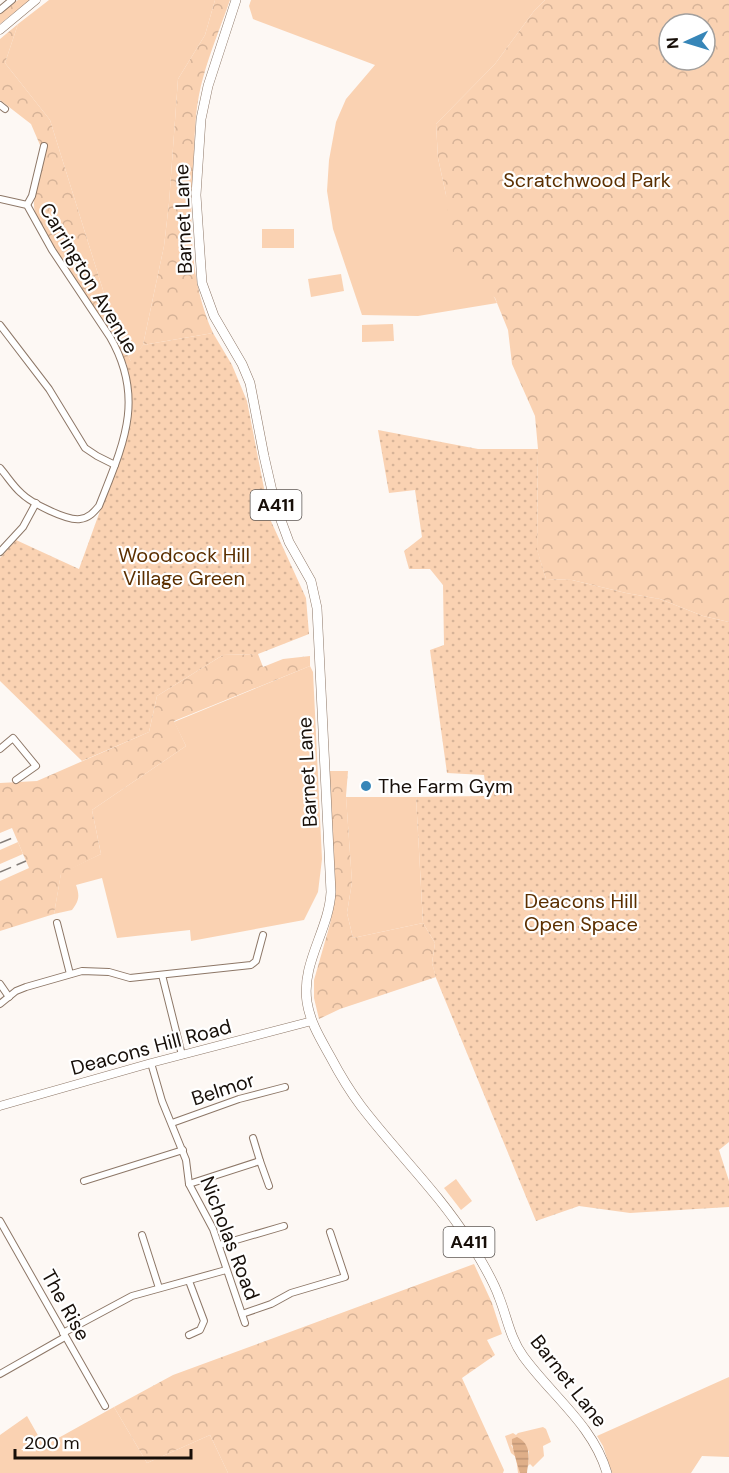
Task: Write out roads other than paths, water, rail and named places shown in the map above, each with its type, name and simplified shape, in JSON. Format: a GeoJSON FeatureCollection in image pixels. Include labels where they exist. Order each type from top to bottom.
{"type":"FeatureCollection","features":[{"type":"Feature","properties":{"kind":"main road","name":"Barnet Lane"},"geometry":{"type":"LineString","coordinates":[[236,0],[209,80],[201,119],[196,195],[200,261],[202,284],[208,303],[250,382],[276,504],[289,542],[311,581],[317,608],[331,892],[328,915],[307,975],[306,1000],[312,1021],[338,1071],[359,1104],[422,1179],[467,1238],[487,1270],[499,1297],[512,1338],[544,1383],[587,1431],[597,1447],[607,1473]]}},
{"type":"Feature","properties":{"kind":"street"},"geometry":{"type":"LineString","coordinates":[[0,10],[12,0]]}},
{"type":"Feature","properties":{"kind":"street"},"geometry":{"type":"LineString","coordinates":[[0,30],[36,0]]}},
{"type":"Feature","properties":{"kind":"street"},"geometry":{"type":"LineString","coordinates":[[27,205],[32,196],[44,146]]}},
{"type":"Feature","properties":{"kind":"street","name":"Carrington Avenue"},"geometry":{"type":"LineString","coordinates":[[0,199],[27,205],[52,250],[110,337],[123,366],[129,392],[129,412],[124,441],[99,506],[93,514],[81,519],[71,519],[36,503]]}},
{"type":"Feature","properties":{"kind":"street"},"geometry":{"type":"LineString","coordinates":[[0,326],[49,389],[85,448],[115,465]]}},
{"type":"Feature","properties":{"kind":"street"},"geometry":{"type":"LineString","coordinates":[[0,468],[20,493],[36,503],[23,527],[0,552]]}},
{"type":"Feature","properties":{"kind":"street"},"geometry":{"type":"LineString","coordinates":[[0,749],[13,738],[36,766],[16,780]]}},
{"type":"Feature","properties":{"kind":"street"},"geometry":{"type":"LineString","coordinates":[[57,923],[70,974]]}},
{"type":"Feature","properties":{"kind":"street"},"geometry":{"type":"LineString","coordinates":[[0,1004],[26,987],[92,970],[130,978],[251,965],[256,961],[263,935]]}},
{"type":"Feature","properties":{"kind":"street"},"geometry":{"type":"LineString","coordinates":[[162,975],[182,1055]]}},
{"type":"Feature","properties":{"kind":"street"},"geometry":{"type":"LineString","coordinates":[[0,984],[9,997]]}},
{"type":"Feature","properties":{"kind":"street","name":"Deacons Hill Road"},"geometry":{"type":"LineString","coordinates":[[0,1106],[312,1021]]}},
{"type":"Feature","properties":{"kind":"street","name":"Nicholas Road"},"geometry":{"type":"LineString","coordinates":[[152,1063],[162,1101],[183,1150],[189,1184],[219,1245],[245,1323]]}},
{"type":"Feature","properties":{"kind":"street","name":"Belmor"},"geometry":{"type":"LineString","coordinates":[[172,1123],[239,1099],[285,1087]]}},
{"type":"Feature","properties":{"kind":"street"},"geometry":{"type":"LineString","coordinates":[[253,1138],[269,1186]]}},
{"type":"Feature","properties":{"kind":"street"},"geometry":{"type":"LineString","coordinates":[[84,1180],[183,1150]]}},
{"type":"Feature","properties":{"kind":"street"},"geometry":{"type":"LineString","coordinates":[[189,1184],[260,1161]]}},
{"type":"Feature","properties":{"kind":"street","name":"The Rise"},"geometry":{"type":"LineString","coordinates":[[0,1221],[105,1406]]}},
{"type":"Feature","properties":{"kind":"street"},"geometry":{"type":"LineString","coordinates":[[219,1245],[284,1226]]}},
{"type":"Feature","properties":{"kind":"street"},"geometry":{"type":"LineString","coordinates":[[242,1314],[271,1304],[291,1293],[345,1277],[330,1232]]}},
{"type":"Feature","properties":{"kind":"street"},"geometry":{"type":"LineString","coordinates":[[142,1235],[159,1288]]}},
{"type":"Feature","properties":{"kind":"street"},"geometry":{"type":"LineString","coordinates":[[0,1374],[123,1300],[226,1270]]}},
{"type":"Feature","properties":{"kind":"street"},"geometry":{"type":"LineString","coordinates":[[189,1281],[204,1321],[200,1330],[189,1335]]}},
{"type":"Feature","properties":{"kind":"railway"},"geometry":{"type":"LineString","coordinates":[[0,843],[15,837]]}},
{"type":"Feature","properties":{"kind":"railway"},"geometry":{"type":"LineString","coordinates":[[0,872],[26,861]]}},
{"type":"Feature","properties":{"kind":"place","name":"The Farm Gym"},"geometry":{"type":"Point","coordinates":[366,786]}},
{"type":"Feature","properties":{"kind":"park label","name":"Scratchwood Park"},"geometry":{"type":"Point","coordinates":[587,180]}},
{"type":"Feature","properties":{"kind":"park label","name":"Woodcock Hill Village Green"},"geometry":{"type":"Point","coordinates":[184,566]}},
{"type":"Feature","properties":{"kind":"park label","name":"Deacons Hill Open Space"},"geometry":{"type":"Point","coordinates":[581,912]}}]}
